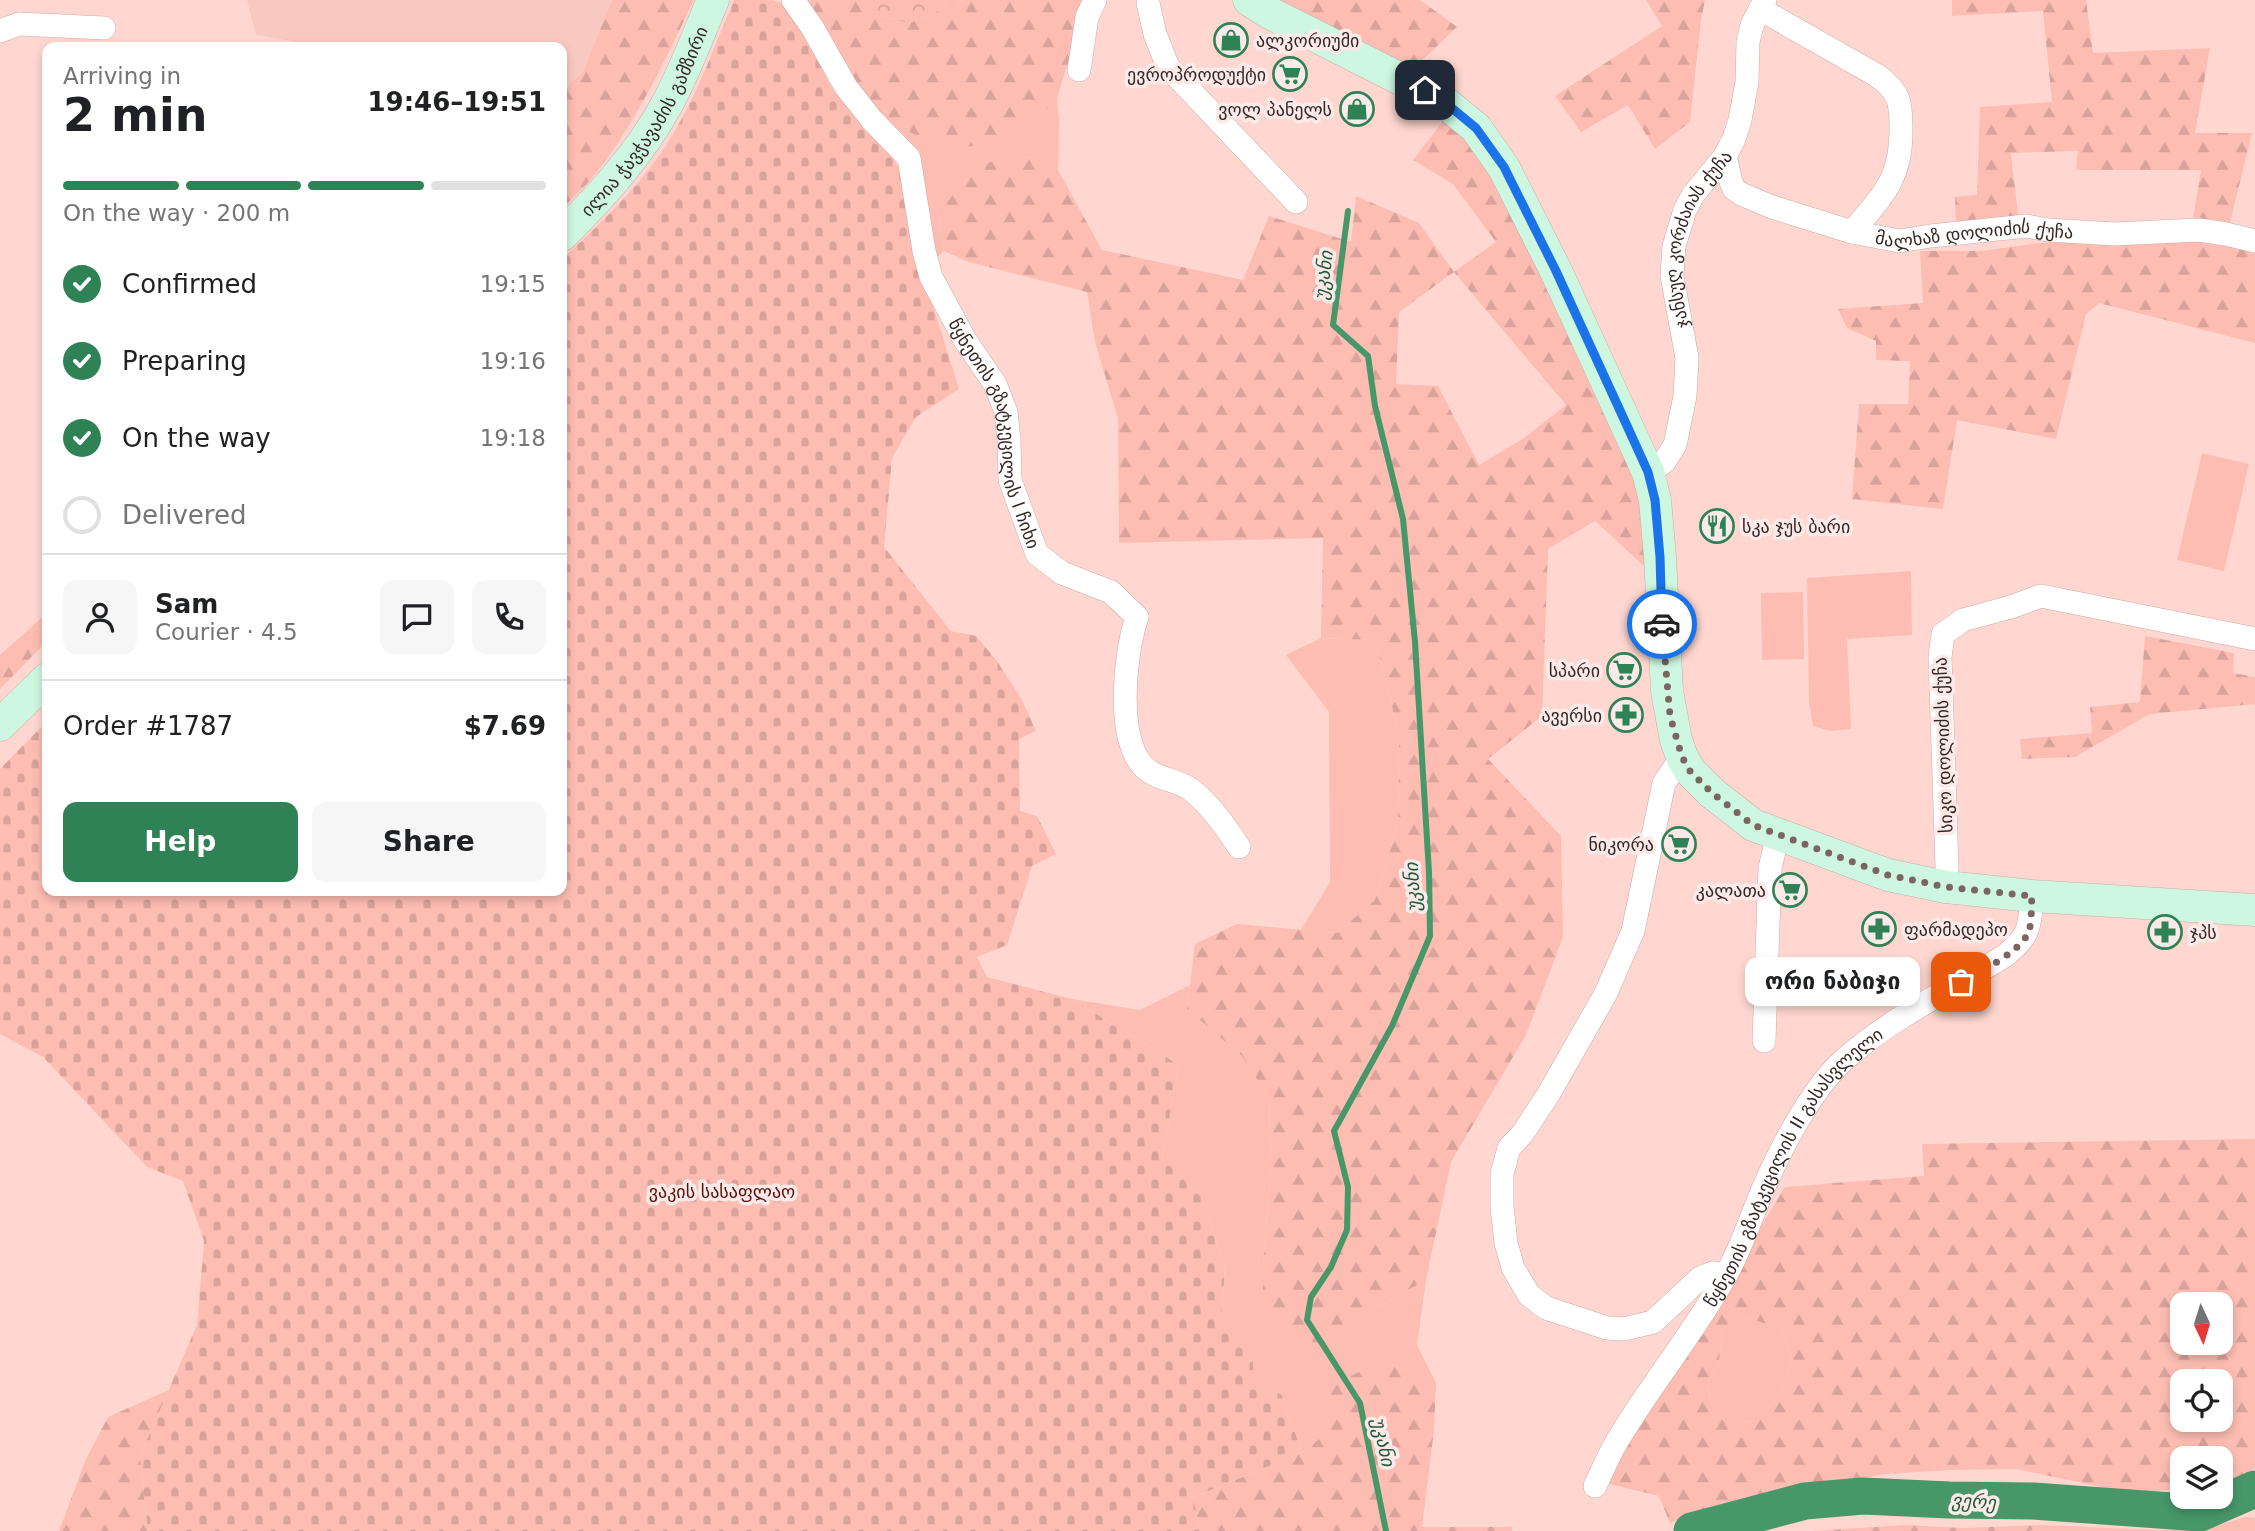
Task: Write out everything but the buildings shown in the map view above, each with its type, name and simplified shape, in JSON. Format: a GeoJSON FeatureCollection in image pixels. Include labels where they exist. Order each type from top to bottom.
{"type":"FeatureCollection","features":[{"type":"Feature","properties":{"kind":"main road","name":"ილია ჭავჭავაძის გამზირი"},"geometry":{"type":"LineString","coordinates":[[567,230],[610,185],[652,130],[668,103],[713,0]]}},
{"type":"Feature","properties":{"kind":"main road"},"geometry":{"type":"LineString","coordinates":[[1253,1],[1442,100],[1476,128],[1504,167],[1556,271],[1648,472],[1655,500],[1670,716],[1682,757],[1690,771],[1712,793],[1753,825],[1888,875],[1946,887],[2032,896],[2255,910]]}},
{"type":"Feature","properties":{"kind":"main road"},"geometry":{"type":"LineString","coordinates":[[0,725],[42,684]]}},
{"type":"Feature","properties":{"kind":"street","name":"წყნეთის გზატკეცილის I ჩიხი"},"geometry":{"type":"LineString","coordinates":[[793,0],[812,27],[846,87],[872,120],[909,159],[924,251],[931,277],[959,329],[995,384],[1006,412],[1010,480],[1037,554],[1062,573],[1111,592],[1137,617],[1131,633],[1125,706],[1129,743],[1142,765],[1157,775],[1189,788],[1217,815],[1239,847]]}},
{"type":"Feature","properties":{"kind":"street"},"geometry":{"type":"LineString","coordinates":[[1079,70],[1087,17],[1095,0]]}},
{"type":"Feature","properties":{"kind":"street"},"geometry":{"type":"LineString","coordinates":[[1147,1],[1155,34],[1168,67],[1296,202]]}},
{"type":"Feature","properties":{"kind":"street"},"geometry":{"type":"LineString","coordinates":[[1763,5],[1878,76],[1893,87],[1901,104],[1902,149],[1897,170],[1887,190],[1852,232]]}},
{"type":"Feature","properties":{"kind":"street","name":"ჯანსუღ კორძაიას ქუჩა"},"geometry":{"type":"LineString","coordinates":[[1648,472],[1664,462],[1675,445],[1685,396],[1687,358],[1672,276],[1674,246],[1685,209],[1725,156],[1734,139],[1747,82],[1748,42],[1752,25],[1763,5]]}},
{"type":"Feature","properties":{"kind":"street"},"geometry":{"type":"LineString","coordinates":[[0,31],[19,24],[104,28]]}},
{"type":"Feature","properties":{"kind":"street","name":"მალხაზ დოლიძის ქუჩა"},"geometry":{"type":"LineString","coordinates":[[1725,156],[1731,182],[1734,189],[1741,194],[1772,207],[1852,232],[1899,241],[2026,226],[2114,234],[2199,230],[2255,241]]}},
{"type":"Feature","properties":{"kind":"street","name":"სიკო დოლიძის ქუჩა"},"geometry":{"type":"LineString","coordinates":[[1946,887],[1940,657],[1943,634],[1963,620],[2041,596],[2255,639]]}},
{"type":"Feature","properties":{"kind":"street"},"geometry":{"type":"LineString","coordinates":[[1682,757],[1664,783],[1633,931],[1606,993],[1555,1084],[1523,1133],[1509,1148],[1502,1174],[1502,1208],[1506,1243],[1513,1268],[1529,1295],[1546,1308],[1606,1328],[1624,1329],[1653,1322],[1700,1278],[1712,1273],[1726,1275]]}},
{"type":"Feature","properties":{"kind":"street"},"geometry":{"type":"LineString","coordinates":[[1764,1041],[1770,868],[1778,835]]}},
{"type":"Feature","properties":{"kind":"street","name":"წყნეთის გზატკეცილის II გასასვლელი"},"geometry":{"type":"LineString","coordinates":[[1595,1486],[1615,1444],[1726,1275],[1782,1151],[1832,1072],[1846,1058],[1895,1023],[2006,955],[2021,942],[2029,930],[2032,896]]}},
{"type":"Feature","properties":{"kind":"shaded area"},"geometry":{"type":"Polygon","coordinates":[[[247,0],[612,0],[583,72],[567,86],[567,42],[297,42],[256,35],[247,0]]]}},
{"type":"Feature","properties":{"kind":"green space"},"geometry":{"type":"Polygon","coordinates":[[[612,0],[694,0],[648,92],[622,136],[592,178],[567,204],[567,86],[583,72],[612,0]]]}},
{"type":"Feature","properties":{"kind":"green space","name":"ვაკის სასაფლაო"},"geometry":{"type":"Polygon","coordinates":[[[734,0],[772,0],[791,6],[831,87],[889,153],[902,173],[920,264],[959,389],[916,417],[892,458],[884,547],[951,631],[976,636],[997,661],[1021,698],[1036,731],[1019,739],[1020,811],[1037,816],[1056,854],[1032,866],[1007,945],[977,957],[987,977],[1072,999],[1179,1065],[1162,1158],[1202,1198],[1225,1269],[1221,1320],[1253,1350],[1253,1381],[1282,1395],[1302,1453],[1193,1497],[1200,1531],[148,1531],[140,1456],[197,1325],[204,1241],[183,1181],[147,1167],[43,1057],[0,1034],[0,769],[42,726],[42,896],[567,896],[567,254],[628,194],[663,150],[694,96],[734,0]]]}},
{"type":"Feature","properties":{"kind":"green space"},"geometry":{"type":"Polygon","coordinates":[[[798,0],[862,0],[875,15],[909,23],[964,0],[1085,0],[1086,6],[1057,98],[1039,118],[1010,133],[965,148],[916,135],[880,119],[798,0]]]}},
{"type":"Feature","properties":{"kind":"green space"},"geometry":{"type":"Polygon","coordinates":[[[862,0],[964,0],[909,23],[875,15],[862,0]]]}},
{"type":"Feature","properties":{"kind":"green space"},"geometry":{"type":"Polygon","coordinates":[[[1269,0],[1420,0],[1457,27],[1408,74],[1269,0]]]}},
{"type":"Feature","properties":{"kind":"green space"},"geometry":{"type":"Polygon","coordinates":[[[1646,0],[1705,0],[1690,122],[1655,149],[1628,105],[1581,132],[1555,96],[1662,26],[1646,0]]]}},
{"type":"Feature","properties":{"kind":"green space"},"geometry":{"type":"Polygon","coordinates":[[[1952,0],[2086,0],[2093,53],[2210,48],[2195,133],[2252,133],[2228,230],[2192,225],[2201,170],[2076,170],[2078,151],[2011,153],[2019,223],[1956,227],[1955,197],[1977,195],[1980,107],[2052,102],[2043,11],[1952,16],[1952,0]]]}},
{"type":"Feature","properties":{"kind":"green space"},"geometry":{"type":"Polygon","coordinates":[[[1057,98],[1058,170],[1014,152],[938,215],[944,251],[936,258],[924,199],[880,119],[916,135],[1039,118],[1057,98]]]}},
{"type":"Feature","properties":{"kind":"green space"},"geometry":{"type":"Polygon","coordinates":[[[1447,116],[1493,170],[1638,481],[1644,504],[1645,567],[1595,521],[1548,549],[1542,716],[1488,759],[1561,836],[1563,937],[1526,1035],[1451,1162],[1426,1280],[1376,1308],[1360,1324],[1330,1343],[1292,1345],[1263,1311],[1263,1267],[1271,1166],[1269,1098],[1243,1057],[1187,1009],[1195,944],[1237,924],[1337,933],[1375,900],[1398,823],[1399,740],[1375,640],[1321,638],[1323,538],[1119,543],[1118,419],[1095,342],[1087,292],[969,262],[944,251],[938,215],[970,171],[1014,152],[1058,170],[1102,250],[1243,280],[1269,216],[1351,242],[1356,196],[1419,223],[1454,272],[1496,242],[1453,184],[1413,160],[1447,116]],[[1454,272],[1399,312],[1396,384],[1438,386],[1479,465],[1524,438],[1566,405],[1454,272]]]}},
{"type":"Feature","properties":{"kind":"green space"},"geometry":{"type":"Polygon","coordinates":[[[2192,237],[2255,249],[2255,343],[2099,303],[2086,314],[2056,439],[1957,420],[1943,509],[1852,499],[1859,404],[1908,404],[1910,361],[1876,360],[1876,341],[1847,328],[1838,309],[1923,303],[1920,251],[1982,251],[2040,243],[2192,237]]]}},
{"type":"Feature","properties":{"kind":"green space"},"geometry":{"type":"Polygon","coordinates":[[[2202,453],[2249,464],[2224,571],[2177,560],[2202,453]]]}},
{"type":"Feature","properties":{"kind":"green space"},"geometry":{"type":"Polygon","coordinates":[[[1911,571],[1912,635],[1847,639],[1851,729],[1831,731],[1813,726],[1809,703],[1807,578],[1911,571]]]}},
{"type":"Feature","properties":{"kind":"green space"},"geometry":{"type":"Polygon","coordinates":[[[1803,592],[1804,659],[1762,660],[1761,593],[1803,592]]]}},
{"type":"Feature","properties":{"kind":"green space"},"geometry":{"type":"Polygon","coordinates":[[[42,617],[42,646],[0,689],[0,655],[42,617]]]}},
{"type":"Feature","properties":{"kind":"green space"},"geometry":{"type":"Polygon","coordinates":[[[2145,636],[2234,653],[2233,673],[2255,677],[2255,704],[2150,714],[2075,757],[2022,759],[2020,739],[2092,733],[2090,707],[2140,702],[2145,636]]]}},
{"type":"Feature","properties":{"kind":"green space"},"geometry":{"type":"Polygon","coordinates":[[[1321,638],[1375,640],[1399,740],[1398,823],[1375,900],[1337,933],[1301,930],[1330,882],[1329,712],[1286,655],[1321,638]]]}},
{"type":"Feature","properties":{"kind":"green space"},"geometry":{"type":"Polygon","coordinates":[[[1190,985],[1187,1009],[1243,1057],[1269,1098],[1271,1166],[1263,1267],[1263,1312],[1360,1324],[1376,1308],[1426,1280],[1417,1345],[1436,1383],[1381,1361],[1329,1431],[1302,1453],[1282,1395],[1253,1382],[1253,1350],[1221,1320],[1225,1269],[1202,1198],[1162,1158],[1179,1065],[1072,999],[1140,1010],[1190,985]]]}},
{"type":"Feature","properties":{"kind":"green space"},"geometry":{"type":"Polygon","coordinates":[[[2255,1139],[2255,1467],[2249,1475],[2233,1479],[2233,1446],[2170,1446],[2170,1490],[2130,1493],[2016,1469],[1885,1474],[1712,1506],[1670,1523],[1659,1496],[1605,1483],[1785,1187],[1924,1176],[1922,1144],[2255,1139]],[[1736,1315],[1722,1330],[1719,1363],[1708,1382],[1710,1402],[1724,1420],[1757,1422],[1779,1397],[1792,1357],[1781,1328],[1736,1315]]]}},
{"type":"Feature","properties":{"kind":"green space"},"geometry":{"type":"Polygon","coordinates":[[[1736,1315],[1781,1328],[1792,1357],[1779,1397],[1757,1422],[1724,1420],[1710,1402],[1708,1382],[1719,1363],[1722,1330],[1736,1315]]]}},
{"type":"Feature","properties":{"kind":"green space"},"geometry":{"type":"Polygon","coordinates":[[[1381,1361],[1436,1383],[1434,1430],[1422,1527],[1512,1527],[1512,1531],[1200,1531],[1193,1497],[1302,1453],[1329,1431],[1327,1388],[1381,1361]]]}},
{"type":"Feature","properties":{"kind":"green space"},"geometry":{"type":"Polygon","coordinates":[[[169,1390],[140,1456],[148,1531],[59,1531],[86,1459],[108,1417],[169,1390]]]}},
{"type":"Feature","properties":{"kind":"green space"},"geometry":{"type":"Polygon","coordinates":[[[2246,1517],[2255,1518],[2255,1531],[2029,1531],[2042,1525],[2156,1530],[2205,1529],[2246,1517]]]}},
{"type":"Feature","properties":{"kind":"green space"},"geometry":{"type":"Polygon","coordinates":[[[1905,1525],[1963,1528],[2042,1525],[2029,1531],[1813,1531],[1905,1525]]]}},
{"type":"Feature","properties":{"kind":"waterway","name":"უკანი"},"geometry":{"type":"LineString","coordinates":[[1348,211],[1333,325],[1368,356],[1375,406],[1403,519],[1415,642],[1429,872],[1430,936],[1392,1026],[1334,1131],[1348,1187],[1347,1230],[1331,1267],[1311,1297],[1307,1320],[1360,1403],[1386,1531]]}},
{"type":"Feature","properties":{"kind":"waterway","name":"ვერე"},"geometry":{"type":"LineString","coordinates":[[1692,1531],[1805,1501],[1863,1496],[2033,1501],[2200,1513],[2255,1489]]}},
{"type":"Feature","properties":{"kind":"way so far"},"geometry":{"type":"LineString","coordinates":[[1662,624],[1670,716],[1682,757],[1690,771],[1712,793],[1753,825],[1888,875],[1946,887],[2032,896],[2029,930],[2021,942],[2006,955],[1961,982]]}},
{"type":"Feature","properties":{"kind":"place","name":"ალკორიუმი"},"geometry":{"type":"Point","coordinates":[1231,40]}},
{"type":"Feature","properties":{"kind":"place","name":"ევროპროდუქტი"},"geometry":{"type":"Point","coordinates":[1290,74]}},
{"type":"Feature","properties":{"kind":"place","name":"ვოლ პანელს"},"geometry":{"type":"Point","coordinates":[1357,109]}},
{"type":"Feature","properties":{"kind":"place","name":"სკა ჯუს ბარი"},"geometry":{"type":"Point","coordinates":[1717,526]}},
{"type":"Feature","properties":{"kind":"place","name":"სპარი"},"geometry":{"type":"Point","coordinates":[1624,670]}},
{"type":"Feature","properties":{"kind":"place","name":"ავერსი"},"geometry":{"type":"Point","coordinates":[1626,715]}},
{"type":"Feature","properties":{"kind":"place","name":"ნიკორა"},"geometry":{"type":"Point","coordinates":[1679,844]}},
{"type":"Feature","properties":{"kind":"place","name":"კალათა"},"geometry":{"type":"Point","coordinates":[1790,890]}},
{"type":"Feature","properties":{"kind":"place","name":"ფარმადეპო"},"geometry":{"type":"Point","coordinates":[1879,929]}},
{"type":"Feature","properties":{"kind":"place","name":"ჯპს"},"geometry":{"type":"Point","coordinates":[2165,932]}},
{"type":"Feature","properties":{"kind":"place","name":"ორი ნაბიჯი"},"geometry":{"type":"Point","coordinates":[1961,982]}},
{"type":"Feature","properties":{"kind":"route"},"geometry":{"type":"LineString","coordinates":[[1425,90],[1442,100],[1476,128],[1504,167],[1556,271],[1648,472],[1655,500],[1662,624]]}}]}
